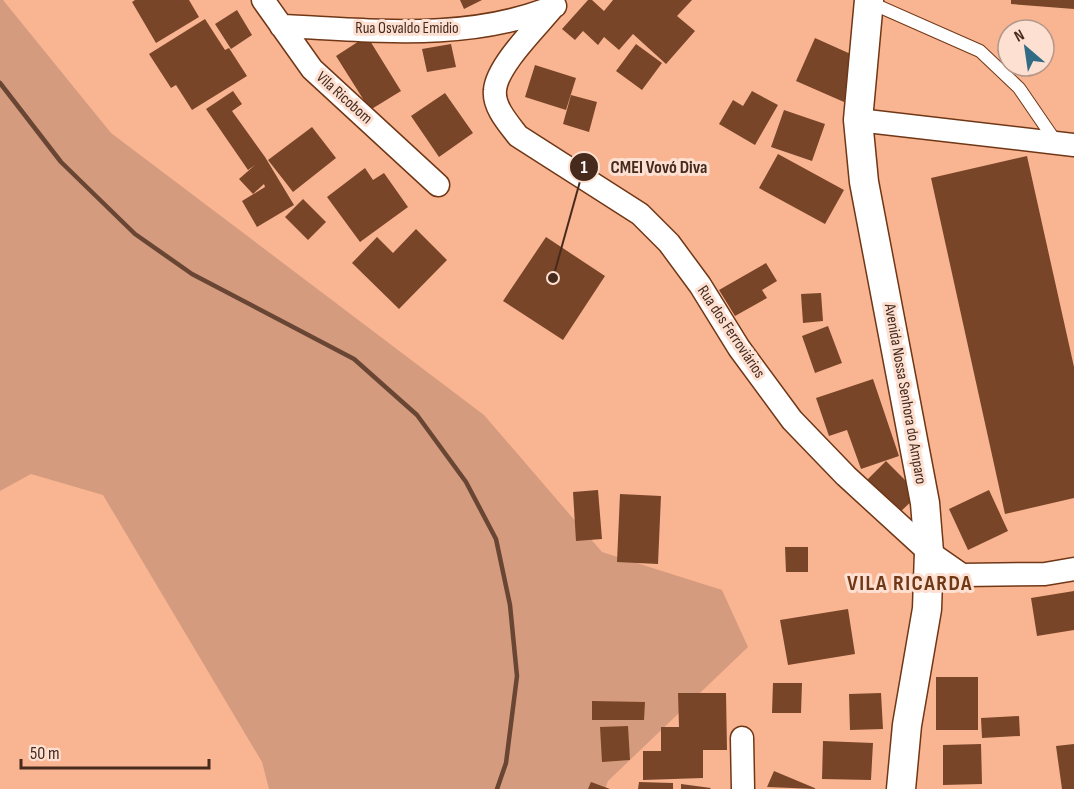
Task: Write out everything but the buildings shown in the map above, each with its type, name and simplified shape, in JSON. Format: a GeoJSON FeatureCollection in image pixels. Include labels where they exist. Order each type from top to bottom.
{"type":"FeatureCollection","features":[{"type":"Feature","properties":{"kind":"street","name":"Vila Ricobom"},"geometry":{"type":"LineString","coordinates":[[263,0],[312,69],[438,185]]}},
{"type":"Feature","properties":{"kind":"street","name":"Avenida Nossa Senhora do Amparo"},"geometry":{"type":"LineString","coordinates":[[869,1],[858,120],[864,182],[925,503],[930,552],[927,609],[907,725],[901,789]]}},
{"type":"Feature","properties":{"kind":"street","name":"Rua Osvaldo Emidio"},"geometry":{"type":"LineString","coordinates":[[281,26],[452,31],[497,23],[559,3]]}},
{"type":"Feature","properties":{"kind":"street","name":"Rua dos Ferroviários"},"geometry":{"type":"LineString","coordinates":[[559,3],[499,75],[495,92],[506,120],[518,135],[640,214],[669,243],[700,285],[739,348],[792,420],[846,476],[930,552],[962,574],[1045,574],[1074,569]]}},
{"type":"Feature","properties":{"kind":"street"},"geometry":{"type":"LineString","coordinates":[[858,120],[1065,144]]}},
{"type":"Feature","properties":{"kind":"street"},"geometry":{"type":"LineString","coordinates":[[742,738],[743,789]]}},
{"type":"Feature","properties":{"kind":"lane"},"geometry":{"type":"LineString","coordinates":[[869,1],[980,51],[1019,88],[1065,144]]}},
{"type":"Feature","properties":{"kind":"shaded area"},"geometry":{"type":"Polygon","coordinates":[[[0,0],[3,0],[111,133],[484,415],[602,552],[722,590],[748,647],[608,781],[605,789],[269,789],[262,762],[103,495],[31,474],[0,491],[0,0]]]}},
{"type":"Feature","properties":{"kind":"railway"},"geometry":{"type":"LineString","coordinates":[[0,83],[61,162],[135,234],[192,274],[354,359],[417,415],[466,482],[496,539],[510,605],[517,676],[506,763],[497,789]]}},
{"type":"Feature","properties":{"kind":"place","name":"CMEI Vovó Diva"},"geometry":{"type":"Point","coordinates":[553,278]}},
{"type":"Feature","properties":{"kind":"district","name":"VILA RICARDA"},"geometry":{"type":"Point","coordinates":[910,583]}}]}
